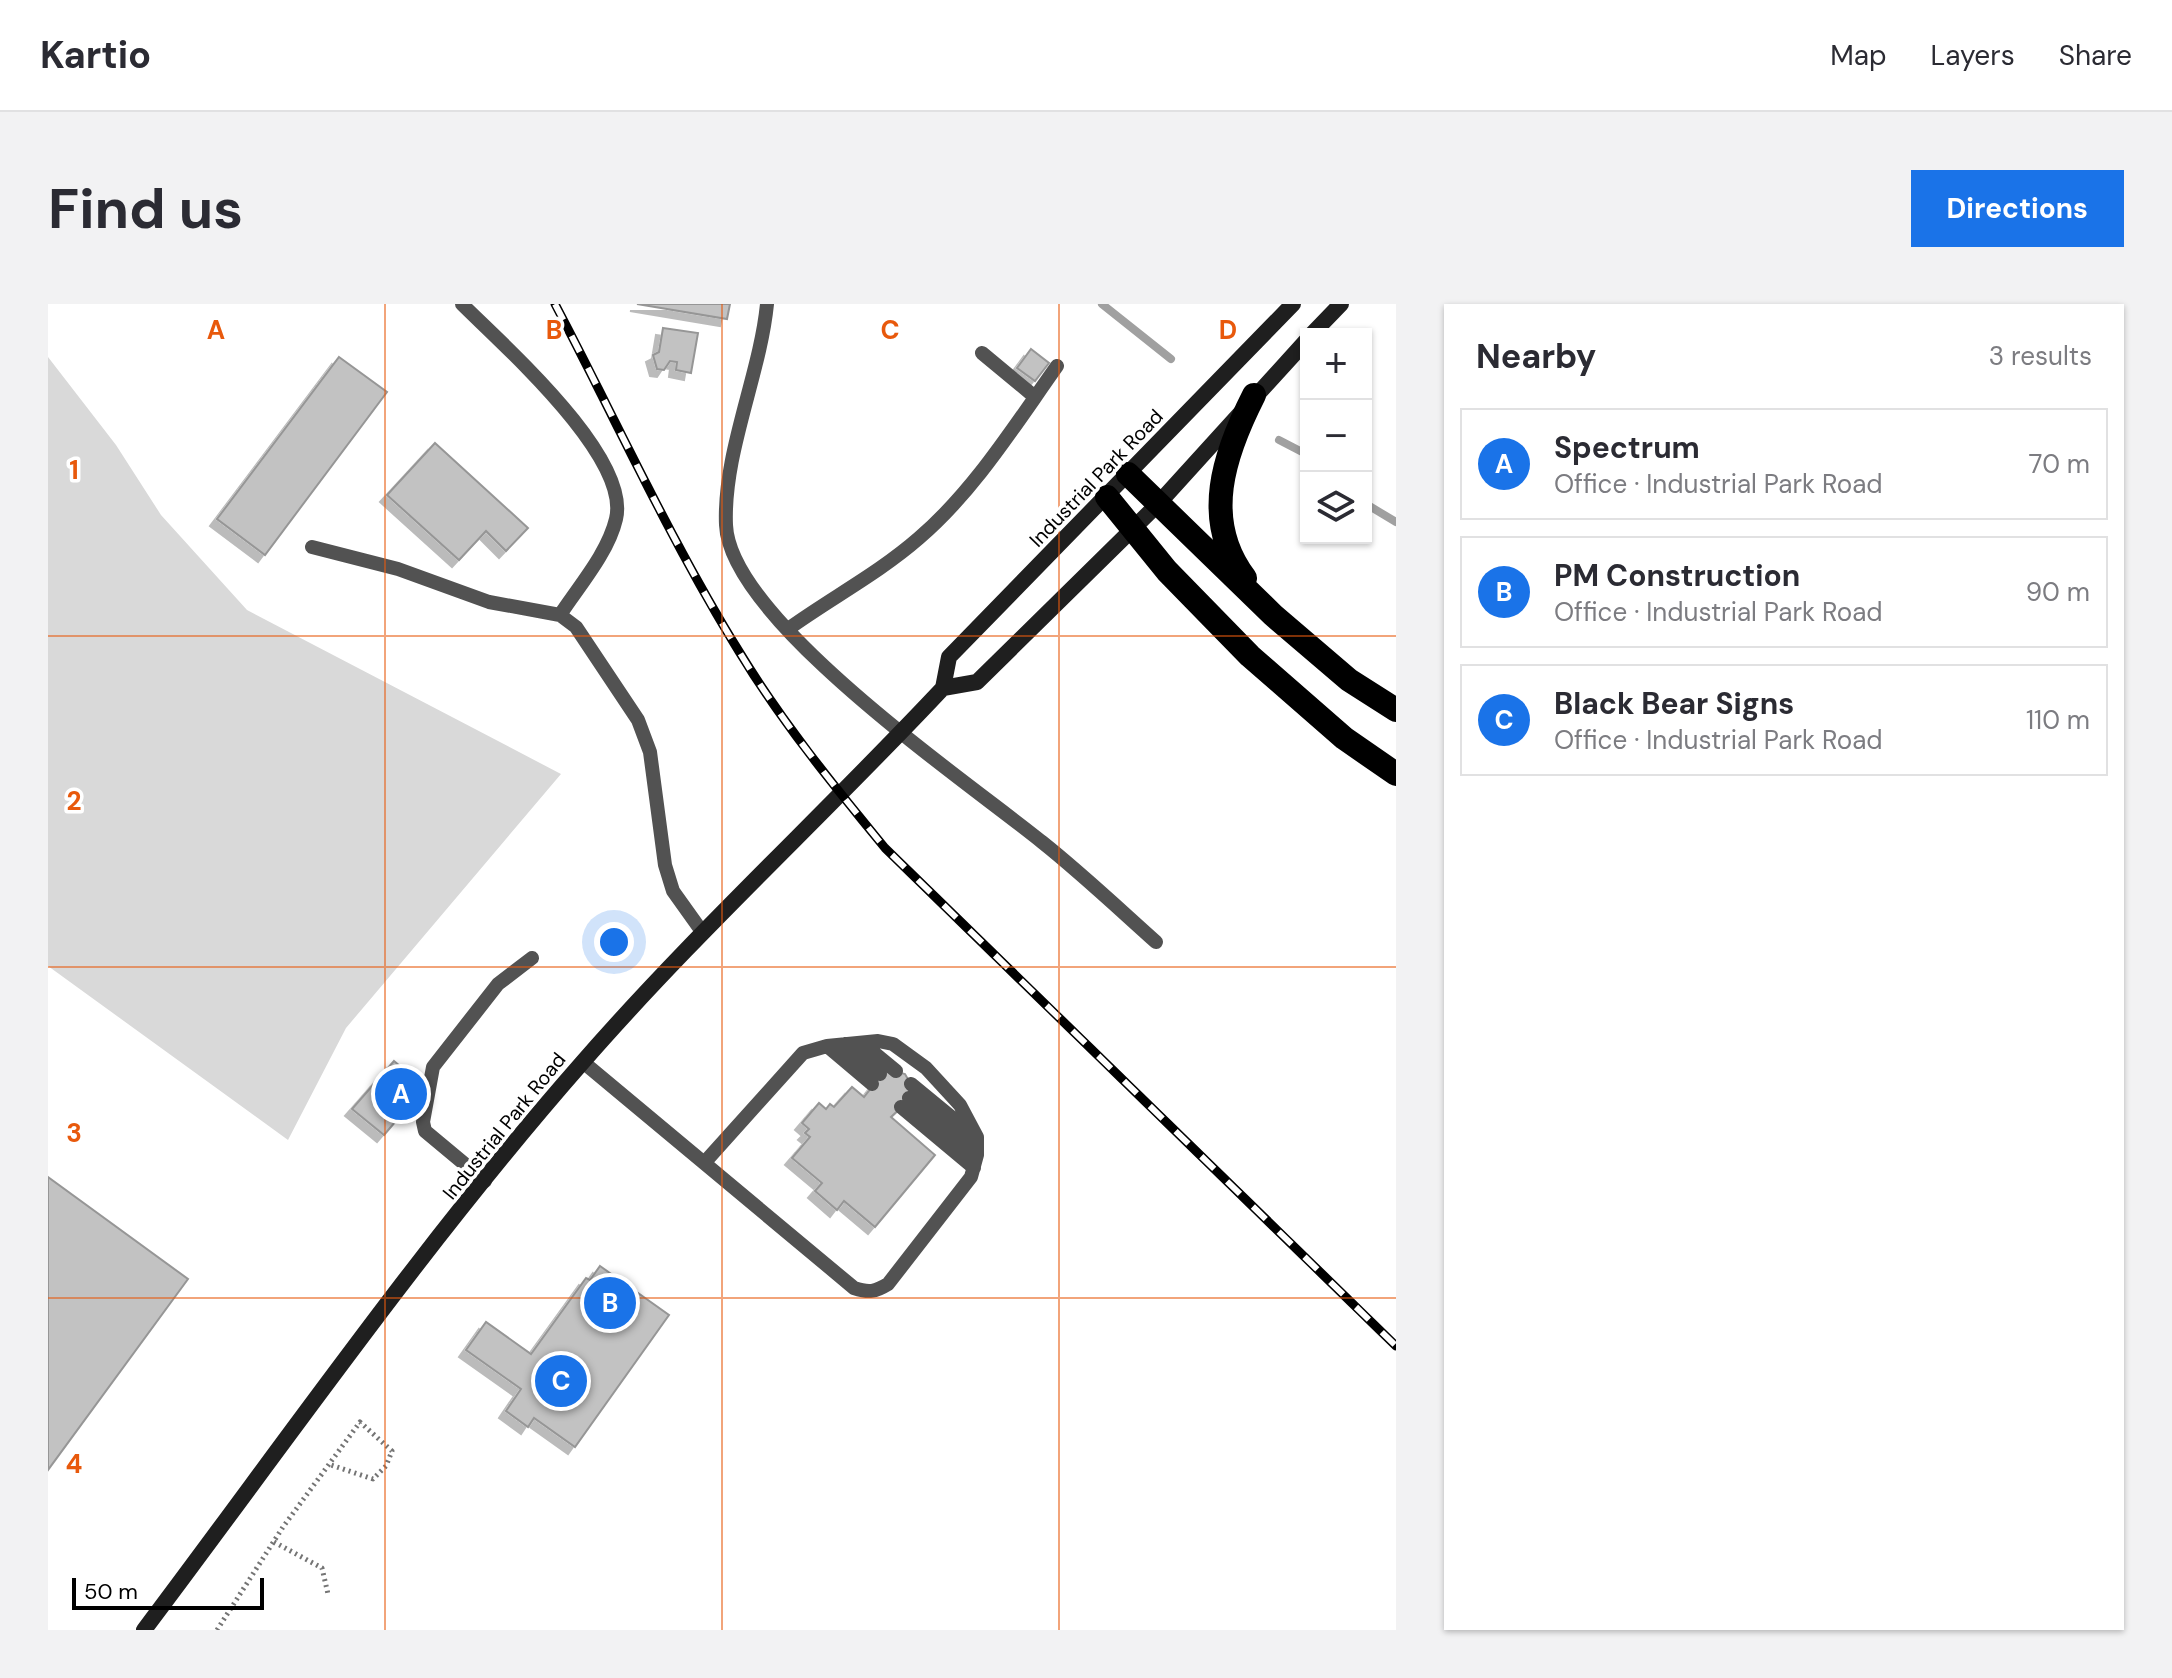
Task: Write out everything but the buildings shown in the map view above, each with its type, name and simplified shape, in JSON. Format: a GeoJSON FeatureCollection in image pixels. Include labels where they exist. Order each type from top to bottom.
{"type":"FeatureCollection","features":[{"type":"Feature","properties":{"kind":"highway"},"geometry":{"type":"LineString","coordinates":[[1254,395],[1236,431],[1219,497],[1230,554],[1273,615]]}},
{"type":"Feature","properties":{"kind":"highway"},"geometry":{"type":"LineString","coordinates":[[1128,474],[1273,615],[1349,680],[1396,710]]}},
{"type":"Feature","properties":{"kind":"highway"},"geometry":{"type":"LineString","coordinates":[[1107,497],[1167,571],[1250,656],[1344,738],[1396,774]]}},
{"type":"Feature","properties":{"kind":"main road","name":"Industrial Park Road"},"geometry":{"type":"LineString","coordinates":[[144,1630],[373,1322],[583,1062],[703,933],[943,688],[949,657],[1293,304]]}},
{"type":"Feature","properties":{"kind":"main road"},"geometry":{"type":"LineString","coordinates":[[1318,328],[1341,304]]}},
{"type":"Feature","properties":{"kind":"main road"},"geometry":{"type":"LineString","coordinates":[[943,688],[977,682],[1158,504],[1300,347]]}},
{"type":"Feature","properties":{"kind":"lane"},"geometry":{"type":"LineString","coordinates":[[462,304],[563,406],[592,445],[614,488],[616,521],[596,560],[560,615]]}},
{"type":"Feature","properties":{"kind":"lane"},"geometry":{"type":"LineString","coordinates":[[767,304],[740,422],[726,526],[731,550],[745,579],[788,629],[900,734],[1042,842],[1156,942]]}},
{"type":"Feature","properties":{"kind":"lane"},"geometry":{"type":"LineString","coordinates":[[982,353],[1035,397]]}},
{"type":"Feature","properties":{"kind":"lane"},"geometry":{"type":"LineString","coordinates":[[788,629],[885,566],[921,536],[982,471],[1057,366]]}},
{"type":"Feature","properties":{"kind":"lane"},"geometry":{"type":"LineString","coordinates":[[312,547],[398,569],[489,602],[560,615],[586,637],[638,720],[650,752],[665,865],[673,891],[703,933]]}},
{"type":"Feature","properties":{"kind":"lane"},"geometry":{"type":"LineString","coordinates":[[485,1181],[425,1131],[423,1122],[433,1067],[498,984],[532,958]]}},
{"type":"Feature","properties":{"kind":"lane"},"geometry":{"type":"LineString","coordinates":[[862,1043],[896,1071]]}},
{"type":"Feature","properties":{"kind":"lane"},"geometry":{"type":"LineString","coordinates":[[583,1062],[854,1288],[865,1292],[876,1292],[888,1284],[956,1199],[976,1161],[977,1138],[960,1105],[926,1068],[893,1044],[845,1044],[803,1053],[705,1162]]}},
{"type":"Feature","properties":{"kind":"lane"},"geometry":{"type":"LineString","coordinates":[[827,1046],[876,1079],[845,1044]]}},
{"type":"Feature","properties":{"kind":"lane"},"geometry":{"type":"LineString","coordinates":[[976,1161],[907,1096],[977,1138]]}},
{"type":"Feature","properties":{"kind":"path"},"geometry":{"type":"LineString","coordinates":[[217,1630],[274,1542],[360,1422],[392,1451],[386,1466],[373,1479],[331,1465]]}},
{"type":"Feature","properties":{"kind":"path"},"geometry":{"type":"LineString","coordinates":[[274,1542],[322,1568],[328,1594]]}},
{"type":"Feature","properties":{"kind":"shaded area"},"geometry":{"type":"Polygon","coordinates":[[[48,357],[116,445],[161,515],[247,610],[561,774],[346,1028],[288,1140],[48,966],[48,357]]]}},
{"type":"Feature","properties":{"kind":"waterway"},"geometry":{"type":"LineString","coordinates":[[1102,304],[1171,359]]}},
{"type":"Feature","properties":{"kind":"waterway"},"geometry":{"type":"LineString","coordinates":[[1279,440],[1300,451]]}},
{"type":"Feature","properties":{"kind":"waterway"},"geometry":{"type":"LineString","coordinates":[[1372,508],[1396,522]]}},
{"type":"Feature","properties":{"kind":"railway"},"geometry":{"type":"LineString","coordinates":[[555,304],[715,611],[773,704],[847,801],[885,848],[1396,1346]]}},
{"type":"Feature","properties":{"kind":"place","name":"Spectrum"},"geometry":{"type":"Point","coordinates":[401,1094]}},
{"type":"Feature","properties":{"kind":"place","name":"PM Construction"},"geometry":{"type":"Point","coordinates":[610,1303]}},
{"type":"Feature","properties":{"kind":"place","name":"Black Bear Signs"},"geometry":{"type":"Point","coordinates":[561,1381]}}]}
